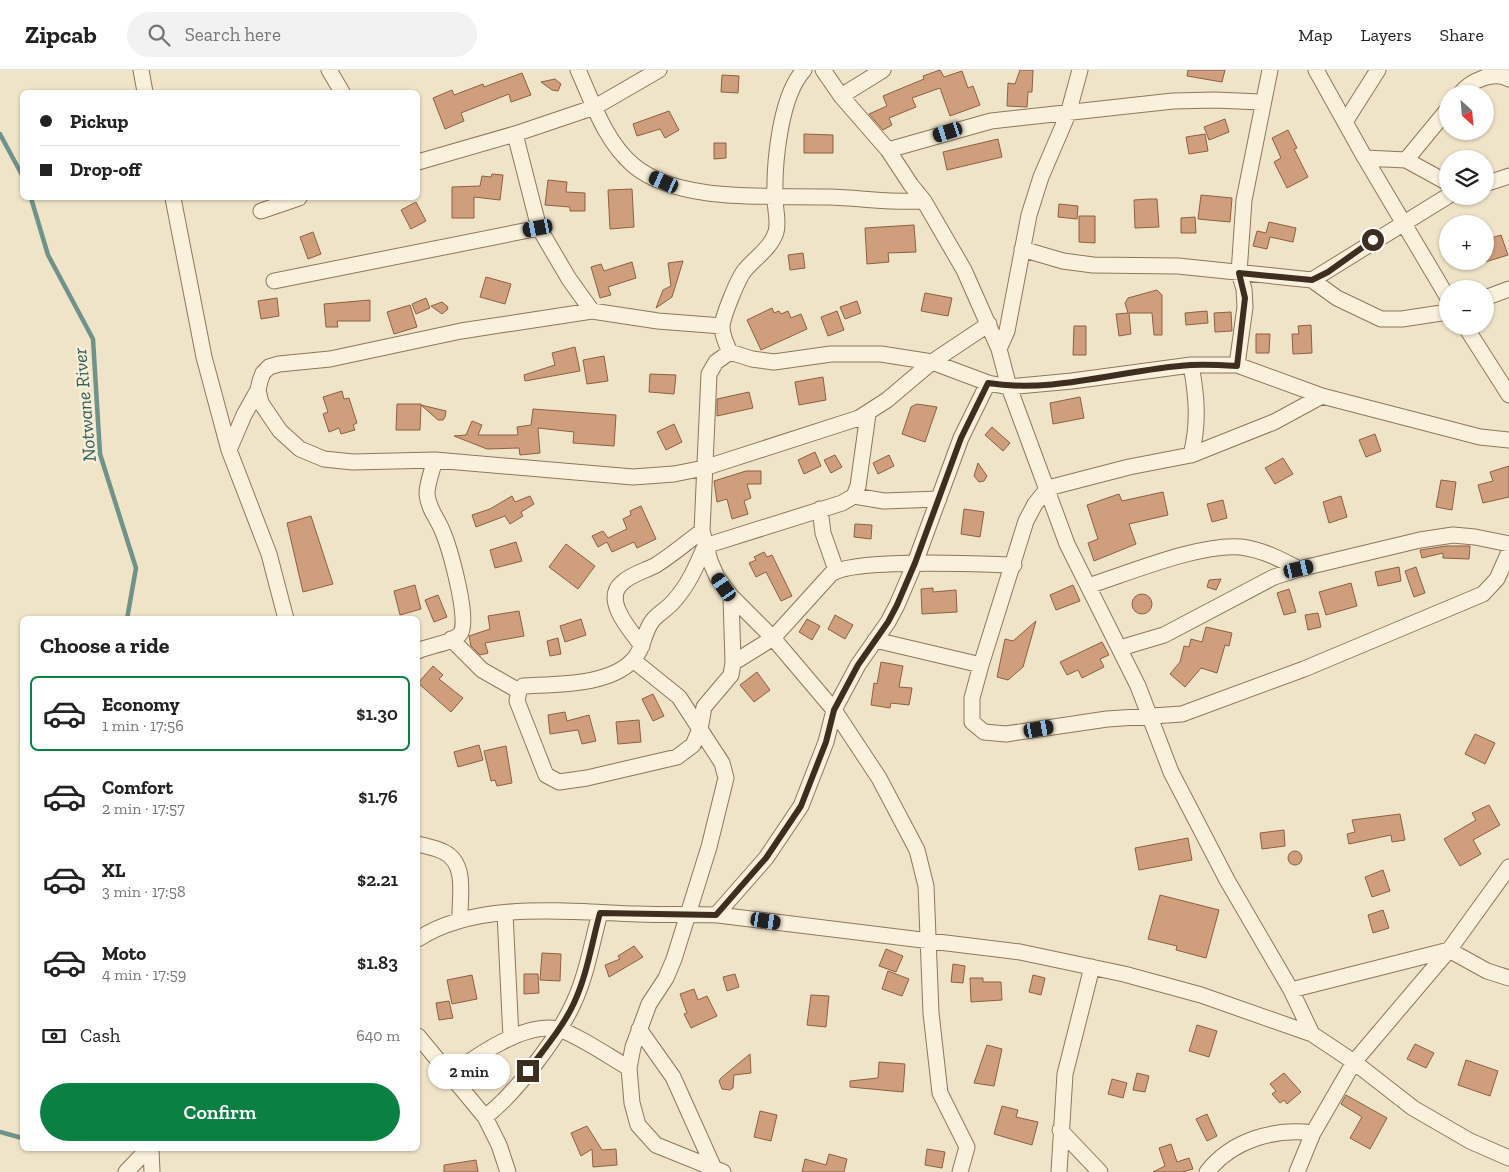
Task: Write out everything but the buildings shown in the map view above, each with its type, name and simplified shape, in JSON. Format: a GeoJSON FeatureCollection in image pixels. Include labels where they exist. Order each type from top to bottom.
{"type":"FeatureCollection","features":[{"type":"Feature","properties":{"kind":"street"},"geometry":{"type":"LineString","coordinates":[[141,70],[145,90]]}},
{"type":"Feature","properties":{"kind":"street"},"geometry":{"type":"LineString","coordinates":[[329,70],[341,90]]}},
{"type":"Feature","properties":{"kind":"street"},"geometry":{"type":"LineString","coordinates":[[578,70],[606,131],[621,153],[634,166],[674,187],[695,192],[924,201]]}},
{"type":"Feature","properties":{"kind":"street"},"geometry":{"type":"LineString","coordinates":[[420,161],[514,134],[595,107],[660,70]]}},
{"type":"Feature","properties":{"kind":"street"},"geometry":{"type":"LineString","coordinates":[[730,352],[722,326],[738,280],[774,237],[777,229],[775,196],[778,152],[786,107],[792,89],[804,70]]}},
{"type":"Feature","properties":{"kind":"street"},"geometry":{"type":"LineString","coordinates":[[823,70],[841,96],[888,150],[924,201],[964,270],[999,350],[1009,387],[1048,488],[1067,544],[1120,648],[1171,772],[1227,880],[1291,990],[1312,1034]]}},
{"type":"Feature","properties":{"kind":"street"},"geometry":{"type":"LineString","coordinates":[[841,96],[883,70]]}},
{"type":"Feature","properties":{"kind":"street"},"geometry":{"type":"LineString","coordinates":[[999,350],[1007,331],[1029,214],[1041,177],[1068,114],[1080,70]]}},
{"type":"Feature","properties":{"kind":"street"},"geometry":{"type":"LineString","coordinates":[[1237,366],[1245,298],[1239,273],[1244,200],[1261,102],[1270,70]]}},
{"type":"Feature","properties":{"kind":"street"},"geometry":{"type":"LineString","coordinates":[[1316,70],[1365,158],[1439,282]]}},
{"type":"Feature","properties":{"kind":"street"},"geometry":{"type":"LineString","coordinates":[[1345,122],[1378,70]]}},
{"type":"Feature","properties":{"kind":"street"},"geometry":{"type":"LineString","coordinates":[[1471,85],[1480,78],[1503,75],[1509,79]]}},
{"type":"Feature","properties":{"kind":"street"},"geometry":{"type":"LineString","coordinates":[[888,150],[991,121],[1173,101],[1261,102]]}},
{"type":"Feature","properties":{"kind":"street"},"geometry":{"type":"LineString","coordinates":[[1406,160],[1439,120]]}},
{"type":"Feature","properties":{"kind":"street"},"geometry":{"type":"LineString","coordinates":[[514,134],[538,228],[569,279],[592,311]]}},
{"type":"Feature","properties":{"kind":"street"},"geometry":{"type":"LineString","coordinates":[[1365,158],[1406,160],[1439,178]]}},
{"type":"Feature","properties":{"kind":"street"},"geometry":{"type":"LineString","coordinates":[[1494,181],[1509,176]]}},
{"type":"Feature","properties":{"kind":"street"},"geometry":{"type":"LineString","coordinates":[[173,200],[204,357],[229,450],[269,554],[285,616]]}},
{"type":"Feature","properties":{"kind":"street"},"geometry":{"type":"LineString","coordinates":[[261,211],[292,200]]}},
{"type":"Feature","properties":{"kind":"street"},"geometry":{"type":"LineString","coordinates":[[1312,280],[1328,272],[1439,201]]}},
{"type":"Feature","properties":{"kind":"street"},"geometry":{"type":"LineString","coordinates":[[274,280],[538,228]]}},
{"type":"Feature","properties":{"kind":"street"},"geometry":{"type":"LineString","coordinates":[[1022,249],[1063,262],[1093,265],[1178,266],[1312,280],[1337,298],[1381,319],[1402,319],[1439,313]]}},
{"type":"Feature","properties":{"kind":"street"},"geometry":{"type":"LineString","coordinates":[[1494,295],[1509,289]]}},
{"type":"Feature","properties":{"kind":"street"},"geometry":{"type":"LineString","coordinates":[[229,450],[244,415],[258,390],[263,373],[269,367],[279,364],[330,359],[461,331],[592,311],[658,322],[722,326]]}},
{"type":"Feature","properties":{"kind":"street"},"geometry":{"type":"LineString","coordinates":[[258,390],[261,403],[268,417],[289,441],[300,449],[324,459],[353,462],[436,460],[633,476],[674,474],[704,468],[868,414],[932,362],[989,324]]}},
{"type":"Feature","properties":{"kind":"street"},"geometry":{"type":"LineString","coordinates":[[1471,335],[1509,395]]}},
{"type":"Feature","properties":{"kind":"street"},"geometry":{"type":"LineString","coordinates":[[730,352],[774,362],[831,354],[881,354],[932,362],[988,383],[1009,387],[1072,381],[1191,365],[1237,366],[1322,396],[1480,436],[1509,440]]}},
{"type":"Feature","properties":{"kind":"street"},"geometry":{"type":"LineString","coordinates":[[730,352],[716,362],[709,374],[704,468],[704,538],[713,570],[731,596],[773,638],[834,710],[879,778],[917,850],[926,886],[931,1013],[940,1093],[968,1147],[960,1172]]}},
{"type":"Feature","properties":{"kind":"street"},"geometry":{"type":"LineString","coordinates":[[1191,365],[1197,398],[1197,420],[1191,455]]}},
{"type":"Feature","properties":{"kind":"street"},"geometry":{"type":"LineString","coordinates":[[716,915],[766,858],[801,806],[826,742],[834,710],[858,665],[897,605],[915,563],[961,438],[988,383]]}},
{"type":"Feature","properties":{"kind":"street"},"geometry":{"type":"LineString","coordinates":[[1322,396],[1274,422],[1191,455],[1129,467],[1048,488],[1035,504],[1026,521],[1014,565],[981,666],[971,712],[972,722],[984,732],[1006,734],[1107,719],[1182,714],[1197,710],[1304,669],[1483,594],[1497,579],[1509,552]]}},
{"type":"Feature","properties":{"kind":"street"},"geometry":{"type":"LineString","coordinates":[[854,496],[858,486],[868,414]]}},
{"type":"Feature","properties":{"kind":"street"},"geometry":{"type":"LineString","coordinates":[[420,649],[460,634],[464,624],[463,606],[443,531],[433,513],[428,494],[436,460]]}},
{"type":"Feature","properties":{"kind":"street"},"geometry":{"type":"LineString","coordinates":[[642,646],[618,611],[615,597],[618,586],[623,581],[704,538],[820,509],[854,496],[884,501],[939,499]]}},
{"type":"Feature","properties":{"kind":"street"},"geometry":{"type":"LineString","coordinates":[[820,509],[823,533],[836,570]]}},
{"type":"Feature","properties":{"kind":"street"},"geometry":{"type":"LineString","coordinates":[[1120,648],[1164,635],[1274,577],[1299,569],[1420,540],[1453,535],[1475,536],[1509,544]]}},
{"type":"Feature","properties":{"kind":"street"},"geometry":{"type":"LineString","coordinates":[[704,538],[689,580],[675,600],[651,622],[642,646],[634,660],[615,672],[599,678],[579,683],[523,686],[519,691],[517,701],[546,775],[559,782],[587,778],[677,756],[693,745],[700,729],[704,707],[728,680],[733,663],[731,596]]}},
{"type":"Feature","properties":{"kind":"street"},"geometry":{"type":"LineString","coordinates":[[1088,586],[1198,551],[1222,548],[1240,547],[1257,550],[1274,556],[1299,569]]}},
{"type":"Feature","properties":{"kind":"street"},"geometry":{"type":"LineString","coordinates":[[733,663],[773,638],[836,570],[915,563],[1014,565]]}},
{"type":"Feature","properties":{"kind":"street"},"geometry":{"type":"LineString","coordinates":[[451,639],[482,670],[519,691]]}},
{"type":"Feature","properties":{"kind":"street"},"geometry":{"type":"LineString","coordinates":[[875,640],[981,666]]}},
{"type":"Feature","properties":{"kind":"street"},"geometry":{"type":"LineString","coordinates":[[634,660],[679,697],[722,763],[726,778],[709,846],[674,959],[666,978],[649,1004],[639,1029],[629,1068],[635,1118],[648,1138],[656,1145],[718,1169]]}},
{"type":"Feature","properties":{"kind":"street"},"geometry":{"type":"LineString","coordinates":[[420,845],[444,852],[456,863],[460,870],[460,920]]}},
{"type":"Feature","properties":{"kind":"street"},"geometry":{"type":"LineString","coordinates":[[1297,1172],[1313,1133],[1354,1062],[1449,950],[1509,867]]}},
{"type":"Feature","properties":{"kind":"street"},"geometry":{"type":"LineString","coordinates":[[505,912],[511,1038]]}},
{"type":"Feature","properties":{"kind":"street"},"geometry":{"type":"LineString","coordinates":[[420,938],[460,920],[505,912],[688,914],[716,915],[1020,952],[1092,967],[1201,996],[1312,1034],[1354,1062],[1413,1108],[1470,1141],[1509,1158]]}},
{"type":"Feature","properties":{"kind":"street"},"geometry":{"type":"LineString","coordinates":[[485,1117],[518,1085],[559,1029],[574,1003],[582,983],[600,913]]}},
{"type":"Feature","properties":{"kind":"street"},"geometry":{"type":"LineString","coordinates":[[1291,990],[1449,950],[1487,970],[1509,978]]}},
{"type":"Feature","properties":{"kind":"street"},"geometry":{"type":"LineString","coordinates":[[1059,1172],[1060,1130],[1065,1074],[1092,967]]}},
{"type":"Feature","properties":{"kind":"street"},"geometry":{"type":"LineString","coordinates":[[449,1076],[470,1061],[511,1038],[531,1032],[559,1029],[629,1068]]}},
{"type":"Feature","properties":{"kind":"street"},"geometry":{"type":"LineString","coordinates":[[639,1029],[673,1077],[718,1169]]}},
{"type":"Feature","properties":{"kind":"street"},"geometry":{"type":"LineString","coordinates":[[420,1039],[449,1076],[485,1117],[499,1145],[508,1172]]}},
{"type":"Feature","properties":{"kind":"street"},"geometry":{"type":"LineString","coordinates":[[1060,1130],[1100,1172]]}},
{"type":"Feature","properties":{"kind":"street"},"geometry":{"type":"LineString","coordinates":[[1207,1172],[1221,1155],[1241,1144],[1286,1132],[1313,1133]]}},
{"type":"Feature","properties":{"kind":"street"},"geometry":{"type":"LineString","coordinates":[[126,1172],[148,1151]]}},
{"type":"Feature","properties":{"kind":"street"},"geometry":{"type":"LineString","coordinates":[[150,1151],[152,1172]]}},
{"type":"Feature","properties":{"kind":"waterway","name":"Notwane River"},"geometry":{"type":"LineString","coordinates":[[0,134],[20,171]]}},
{"type":"Feature","properties":{"kind":"waterway","name":"Notwane River"},"geometry":{"type":"LineString","coordinates":[[32,200],[48,255],[93,339],[100,454],[136,568],[128,616]]}},
{"type":"Feature","properties":{"kind":"waterway","name":"Notwane River"},"geometry":{"type":"LineString","coordinates":[[0,1132],[20,1137]]}},
{"type":"Feature","properties":{"kind":"route"},"geometry":{"type":"LineString","coordinates":[[528,1071],[559,1029],[574,1003],[582,983],[600,913],[716,915],[766,858],[785,832],[811,785],[826,742],[834,710],[858,665],[888,622],[897,605],[915,563],[961,438],[988,383],[1009,387],[1072,381],[1191,365],[1237,366],[1245,306],[1244,289],[1239,273],[1312,280],[1328,272],[1373,240]]}}]}
